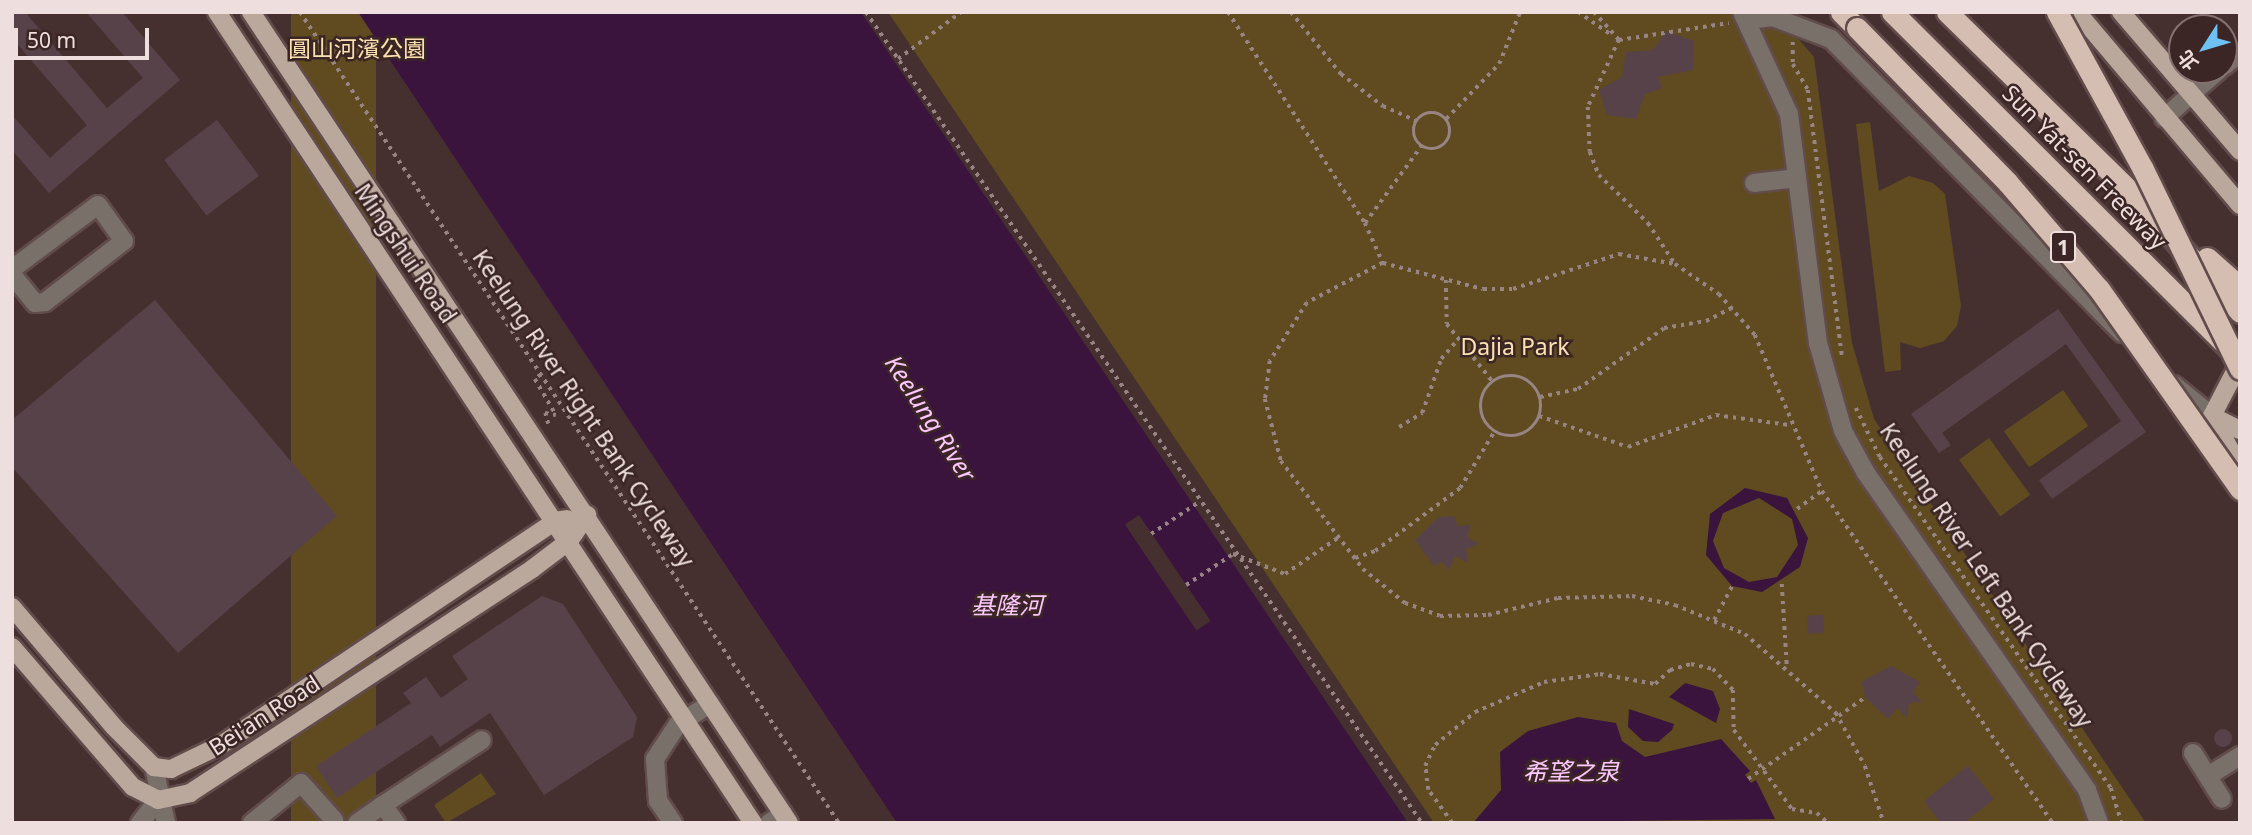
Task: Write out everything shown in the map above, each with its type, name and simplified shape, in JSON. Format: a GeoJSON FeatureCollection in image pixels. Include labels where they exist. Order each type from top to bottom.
{"type":"FeatureCollection","features":[{"type":"Feature","properties":{"kind":"highway","name":"1"},"geometry":{"type":"LineString","coordinates":[[1840,12],[2008,183],[2099,289],[2240,489]]}},
{"type":"Feature","properties":{"kind":"highway","name":"Sun Yat-sen Freeway"},"geometry":{"type":"LineString","coordinates":[[1892,12],[2240,361]]}},
{"type":"Feature","properties":{"kind":"highway","name":"Sun Yat-sen Freeway"},"geometry":{"type":"LineString","coordinates":[[1947,12],[2129,190],[2240,312]]}},
{"type":"Feature","properties":{"kind":"highway"},"geometry":{"type":"LineString","coordinates":[[2057,12],[2143,169],[2240,369]]}},
{"type":"Feature","properties":{"kind":"highway"},"geometry":{"type":"LineString","coordinates":[[2129,190],[2240,288]]}},
{"type":"Feature","properties":{"kind":"main road","name":"Mingshui Road"},"geometry":{"type":"LineString","coordinates":[[217,12],[555,521]]}},
{"type":"Feature","properties":{"kind":"main road","name":"Mingshui Road"},"geometry":{"type":"LineString","coordinates":[[251,12],[587,515]]}},
{"type":"Feature","properties":{"kind":"main road"},"geometry":{"type":"LineString","coordinates":[[2077,12],[2240,205]]}},
{"type":"Feature","properties":{"kind":"main road"},"geometry":{"type":"LineString","coordinates":[[2121,12],[2188,95],[2240,152]]}},
{"type":"Feature","properties":{"kind":"main road"},"geometry":{"type":"LineString","coordinates":[[2212,416],[2240,361]]}},
{"type":"Feature","properties":{"kind":"main road"},"geometry":{"type":"LineString","coordinates":[[2212,416],[2240,429]]}},
{"type":"Feature","properties":{"kind":"main road"},"geometry":{"type":"LineString","coordinates":[[2212,416],[2240,468]]}},
{"type":"Feature","properties":{"kind":"main road","name":"Bei'an Road"},"geometry":{"type":"LineString","coordinates":[[154,767],[186,766],[555,521],[587,515]]}},
{"type":"Feature","properties":{"kind":"main road","name":"Bei'an Road"},"geometry":{"type":"LineString","coordinates":[[158,800],[190,793],[569,541],[587,515]]}},
{"type":"Feature","properties":{"kind":"main road"},"geometry":{"type":"LineString","coordinates":[[587,515],[710,704],[780,820]]}},
{"type":"Feature","properties":{"kind":"main road"},"geometry":{"type":"LineString","coordinates":[[555,521],[753,823]]}},
{"type":"Feature","properties":{"kind":"main road"},"geometry":{"type":"LineString","coordinates":[[12,607],[154,767]]}},
{"type":"Feature","properties":{"kind":"main road"},"geometry":{"type":"LineString","coordinates":[[12,647],[133,787],[158,800]]}},
{"type":"Feature","properties":{"kind":"street"},"geometry":{"type":"LineString","coordinates":[[1745,16],[1800,24],[1832,39],[2152,364],[2212,416]]}},
{"type":"Feature","properties":{"kind":"street"},"geometry":{"type":"LineString","coordinates":[[1745,16],[1781,86],[1797,178],[1818,343],[1843,431],[1866,473],[2087,790],[2099,823]]}},
{"type":"Feature","properties":{"kind":"street"},"geometry":{"type":"LineString","coordinates":[[2164,118],[2202,84]]}},
{"type":"Feature","properties":{"kind":"street"},"geometry":{"type":"LineString","coordinates":[[1754,183],[1797,178]]}},
{"type":"Feature","properties":{"kind":"street"},"geometry":{"type":"LineString","coordinates":[[12,269],[98,205],[124,241],[45,302],[34,303],[12,275]]}},
{"type":"Feature","properties":{"kind":"street"},"geometry":{"type":"LineString","coordinates":[[669,822],[658,801],[655,759],[664,740],[710,704]]}},
{"type":"Feature","properties":{"kind":"street"},"geometry":{"type":"LineString","coordinates":[[357,823],[482,740]]}},
{"type":"Feature","properties":{"kind":"street"},"geometry":{"type":"LineString","coordinates":[[2193,753],[2222,799]]}},
{"type":"Feature","properties":{"kind":"street"},"geometry":{"type":"LineString","coordinates":[[2208,776],[2240,756]]}},
{"type":"Feature","properties":{"kind":"street"},"geometry":{"type":"LineString","coordinates":[[154,767],[158,800],[166,823]]}},
{"type":"Feature","properties":{"kind":"street"},"geometry":{"type":"LineString","coordinates":[[252,823],[301,783],[333,822]]}},
{"type":"Feature","properties":{"kind":"street"},"geometry":{"type":"LineString","coordinates":[[140,823],[158,800]]}},
{"type":"Feature","properties":{"kind":"street"},"geometry":{"type":"LineString","coordinates":[[383,805],[396,823]]}},
{"type":"Feature","properties":{"kind":"path","name":"Keelung River Right Bank Cycleway"},"geometry":{"type":"LineString","coordinates":[[300,12],[839,823]]}},
{"type":"Feature","properties":{"kind":"path"},"geometry":{"type":"LineString","coordinates":[[866,12],[1233,555],[1422,823]]}},
{"type":"Feature","properties":{"kind":"path"},"geometry":{"type":"LineString","coordinates":[[898,60],[961,12]]}},
{"type":"Feature","properties":{"kind":"path"},"geometry":{"type":"LineString","coordinates":[[1228,12],[1365,223],[1383,263]]}},
{"type":"Feature","properties":{"kind":"path"},"geometry":{"type":"LineString","coordinates":[[1291,12],[1341,74],[1383,106],[1417,121]]}},
{"type":"Feature","properties":{"kind":"path"},"geometry":{"type":"LineString","coordinates":[[1365,223],[1422,145],[1445,143],[1446,120],[1499,64],[1520,12]]}},
{"type":"Feature","properties":{"kind":"path"},"geometry":{"type":"LineString","coordinates":[[1578,12],[1619,40],[1745,16]]}},
{"type":"Feature","properties":{"kind":"path"},"geometry":{"type":"LineString","coordinates":[[1594,12],[1619,40]]}},
{"type":"Feature","properties":{"kind":"path"},"geometry":{"type":"LineString","coordinates":[[1800,24],[1792,57],[1808,90],[1844,367]]}},
{"type":"Feature","properties":{"kind":"path"},"geometry":{"type":"LineString","coordinates":[[1619,40],[1591,95],[1590,152],[1599,175],[1648,223],[1675,264],[1733,307],[1768,357],[1789,425],[1822,491],[2053,823]]}},
{"type":"Feature","properties":{"kind":"path"},"geometry":{"type":"LineString","coordinates":[[1422,145],[1414,132],[1417,121],[1431,113],[1446,120]]}},
{"type":"Feature","properties":{"kind":"path"},"geometry":{"type":"LineString","coordinates":[[1675,264],[1619,254],[1513,289],[1446,280],[1383,263],[1307,303],[1270,361],[1269,431],[1281,461],[1355,558],[1390,594],[1440,616],[1488,615],[1558,598],[1632,596],[1714,620],[1787,665],[1836,713],[1866,766],[1884,823]]}},
{"type":"Feature","properties":{"kind":"path"},"geometry":{"type":"LineString","coordinates":[[1446,280],[1447,324],[1456,342],[1493,382]]}},
{"type":"Feature","properties":{"kind":"path"},"geometry":{"type":"LineString","coordinates":[[1540,397],[1587,384],[1664,328],[1706,321],[1733,307]]}},
{"type":"Feature","properties":{"kind":"path"},"geometry":{"type":"LineString","coordinates":[[1399,426],[1422,413],[1441,359],[1456,342]]}},
{"type":"Feature","properties":{"kind":"path"},"geometry":{"type":"LineString","coordinates":[[541,374],[534,379],[558,414],[545,412],[548,424]]}},
{"type":"Feature","properties":{"kind":"path"},"geometry":{"type":"LineString","coordinates":[[1493,382],[1521,378],[1540,397],[1539,416],[1521,435],[1494,432]]}},
{"type":"Feature","properties":{"kind":"path"},"geometry":{"type":"LineString","coordinates":[[1493,382],[1481,407],[1494,432]]}},
{"type":"Feature","properties":{"kind":"path","name":"Keelung River Left Bank Cycleway"},"geometry":{"type":"LineString","coordinates":[[1854,401],[1880,457],[2111,788],[2122,823]]}},
{"type":"Feature","properties":{"kind":"path"},"geometry":{"type":"LineString","coordinates":[[1539,416],[1628,447],[1716,415],[1789,425]]}},
{"type":"Feature","properties":{"kind":"path"},"geometry":{"type":"LineString","coordinates":[[1355,558],[1376,551],[1460,488],[1494,432]]}},
{"type":"Feature","properties":{"kind":"path"},"geometry":{"type":"LineString","coordinates":[[1797,509],[1822,491]]}},
{"type":"Feature","properties":{"kind":"path"},"geometry":{"type":"LineString","coordinates":[[1151,534],[1199,502]]}},
{"type":"Feature","properties":{"kind":"path"},"geometry":{"type":"LineString","coordinates":[[1233,555],[1285,574],[1339,537]]}},
{"type":"Feature","properties":{"kind":"path"},"geometry":{"type":"LineString","coordinates":[[1186,585],[1233,555]]}},
{"type":"Feature","properties":{"kind":"path"},"geometry":{"type":"LineString","coordinates":[[1782,584],[1787,665]]}},
{"type":"Feature","properties":{"kind":"path"},"geometry":{"type":"LineString","coordinates":[[1714,620],[1732,586]]}},
{"type":"Feature","properties":{"kind":"path"},"geometry":{"type":"LineString","coordinates":[[1452,823],[1424,783],[1435,745],[1475,712],[1511,693],[1576,675],[1656,684],[1680,665],[1713,669],[1737,703],[1734,730],[1792,809],[1817,813],[1828,823]]}},
{"type":"Feature","properties":{"kind":"path"},"geometry":{"type":"LineString","coordinates":[[1748,779],[1836,713],[1864,698]]}},
{"type":"Feature","properties":{"kind":"green space","name":"圓山河濱公園"},"geometry":{"type":"Polygon","coordinates":[[[291,12],[376,12],[376,823],[291,823],[291,12]]]}},
{"type":"Feature","properties":{"kind":"green space","name":"Dajia Park"},"geometry":{"type":"Polygon","coordinates":[[[888,12],[1775,12],[1814,57],[1852,343],[1874,419],[2146,823],[1434,823],[888,12]]]}},
{"type":"Feature","properties":{"kind":"green space"},"geometry":{"type":"Polygon","coordinates":[[[1870,122],[1879,191],[1909,176],[1933,183],[1945,194],[1961,306],[1957,326],[1944,341],[1920,348],[1900,342],[1901,370],[1885,372],[1856,124],[1870,122]]]}},
{"type":"Feature","properties":{"kind":"green space"},"geometry":{"type":"Polygon","coordinates":[[[2063,390],[2088,426],[2029,467],[2004,431],[2063,390]]]}},
{"type":"Feature","properties":{"kind":"green space"},"geometry":{"type":"Polygon","coordinates":[[[1989,438],[2030,495],[2000,516],[1959,460],[1989,438]]]}},
{"type":"Feature","properties":{"kind":"green space"},"geometry":{"type":"Polygon","coordinates":[[[481,773],[496,794],[446,823],[434,805],[481,773]]]}},
{"type":"Feature","properties":{"kind":"water","name":"基隆河"},"geometry":{"type":"Polygon","coordinates":[[[358,12],[861,12],[1408,823],[897,823],[358,12]]]}},
{"type":"Feature","properties":{"kind":"water"},"geometry":{"type":"Polygon","coordinates":[[[1745,488],[1787,498],[1808,538],[1800,567],[1762,592],[1732,586],[1706,555],[1710,514],[1745,488]],[[1759,498],[1723,513],[1713,541],[1724,568],[1749,582],[1777,577],[1798,545],[1792,519],[1759,498]]]}},
{"type":"Feature","properties":{"kind":"water"},"geometry":{"type":"Polygon","coordinates":[[[1685,683],[1713,691],[1720,709],[1716,723],[1669,697],[1685,683]]]}},
{"type":"Feature","properties":{"kind":"water"},"geometry":{"type":"Polygon","coordinates":[[[1629,709],[1674,724],[1672,730],[1658,742],[1643,741],[1628,727],[1629,709]]]}},
{"type":"Feature","properties":{"kind":"water","name":"希望之泉"},"geometry":{"type":"Polygon","coordinates":[[[1578,717],[1616,723],[1622,741],[1645,757],[1721,739],[1750,771],[1745,775],[1751,783],[1756,780],[1775,819],[1473,823],[1501,790],[1500,752],[1528,731],[1578,717]]]}},
{"type":"Feature","properties":{"kind":"pier"},"geometry":{"type":"Polygon","coordinates":[[[1139,515],[1211,621],[1196,631],[1125,525],[1139,515]]]}},
{"type":"Feature","properties":{"kind":"building"},"geometry":{"type":"Polygon","coordinates":[[[12,12],[25,12],[107,108],[143,78],[86,12],[122,12],[180,80],[49,193],[12,150],[12,115],[50,158],[87,125],[12,38],[12,12]]]}},
{"type":"Feature","properties":{"kind":"building"},"geometry":{"type":"Polygon","coordinates":[[[1666,31],[1694,41],[1693,70],[1658,77],[1662,88],[1645,94],[1636,119],[1607,115],[1599,90],[1622,77],[1626,52],[1653,50],[1666,31]]]}},
{"type":"Feature","properties":{"kind":"building"},"geometry":{"type":"Polygon","coordinates":[[[217,120],[259,176],[206,216],[164,160],[217,120]]]}},
{"type":"Feature","properties":{"kind":"building"},"geometry":{"type":"Polygon","coordinates":[[[155,300],[337,516],[178,653],[12,467],[12,420],[155,300]]]}},
{"type":"Feature","properties":{"kind":"building"},"geometry":{"type":"Polygon","coordinates":[[[2058,309],[2146,432],[2052,499],[2039,480],[2121,421],[2066,344],[1942,433],[1951,445],[1939,453],[1911,414],[2058,309]]]}},
{"type":"Feature","properties":{"kind":"building"},"geometry":{"type":"Polygon","coordinates":[[[1454,516],[1458,526],[1471,525],[1467,537],[1479,544],[1466,549],[1468,563],[1455,556],[1449,570],[1442,562],[1434,566],[1415,540],[1439,517],[1454,516]]]}},
{"type":"Feature","properties":{"kind":"building"},"geometry":{"type":"Polygon","coordinates":[[[542,596],[563,604],[637,717],[633,737],[544,795],[490,713],[440,747],[432,735],[337,798],[316,766],[411,703],[403,693],[426,677],[441,698],[468,679],[452,656],[542,596]]]}},
{"type":"Feature","properties":{"kind":"building"},"geometry":{"type":"Polygon","coordinates":[[[1823,615],[1824,633],[1808,634],[1807,616],[1823,615]]]}},
{"type":"Feature","properties":{"kind":"building"},"geometry":{"type":"Polygon","coordinates":[[[1891,666],[1920,682],[1913,692],[1922,702],[1909,703],[1907,718],[1897,708],[1888,719],[1866,698],[1861,682],[1891,666]]]}},
{"type":"Feature","properties":{"kind":"building"},"geometry":{"type":"Polygon","coordinates":[[[2223,729],[2229,732],[2232,738],[2229,744],[2223,747],[2217,744],[2214,738],[2217,732],[2223,729]]]}},
{"type":"Feature","properties":{"kind":"building"},"geometry":{"type":"Polygon","coordinates":[[[1968,766],[1994,799],[1964,823],[1941,823],[1924,801],[1968,766]]]}},
{"type":"Feature","properties":{"kind":"water label","name":"Keelung River"},"geometry":{"type":"Point","coordinates":[931,418]}}]}
